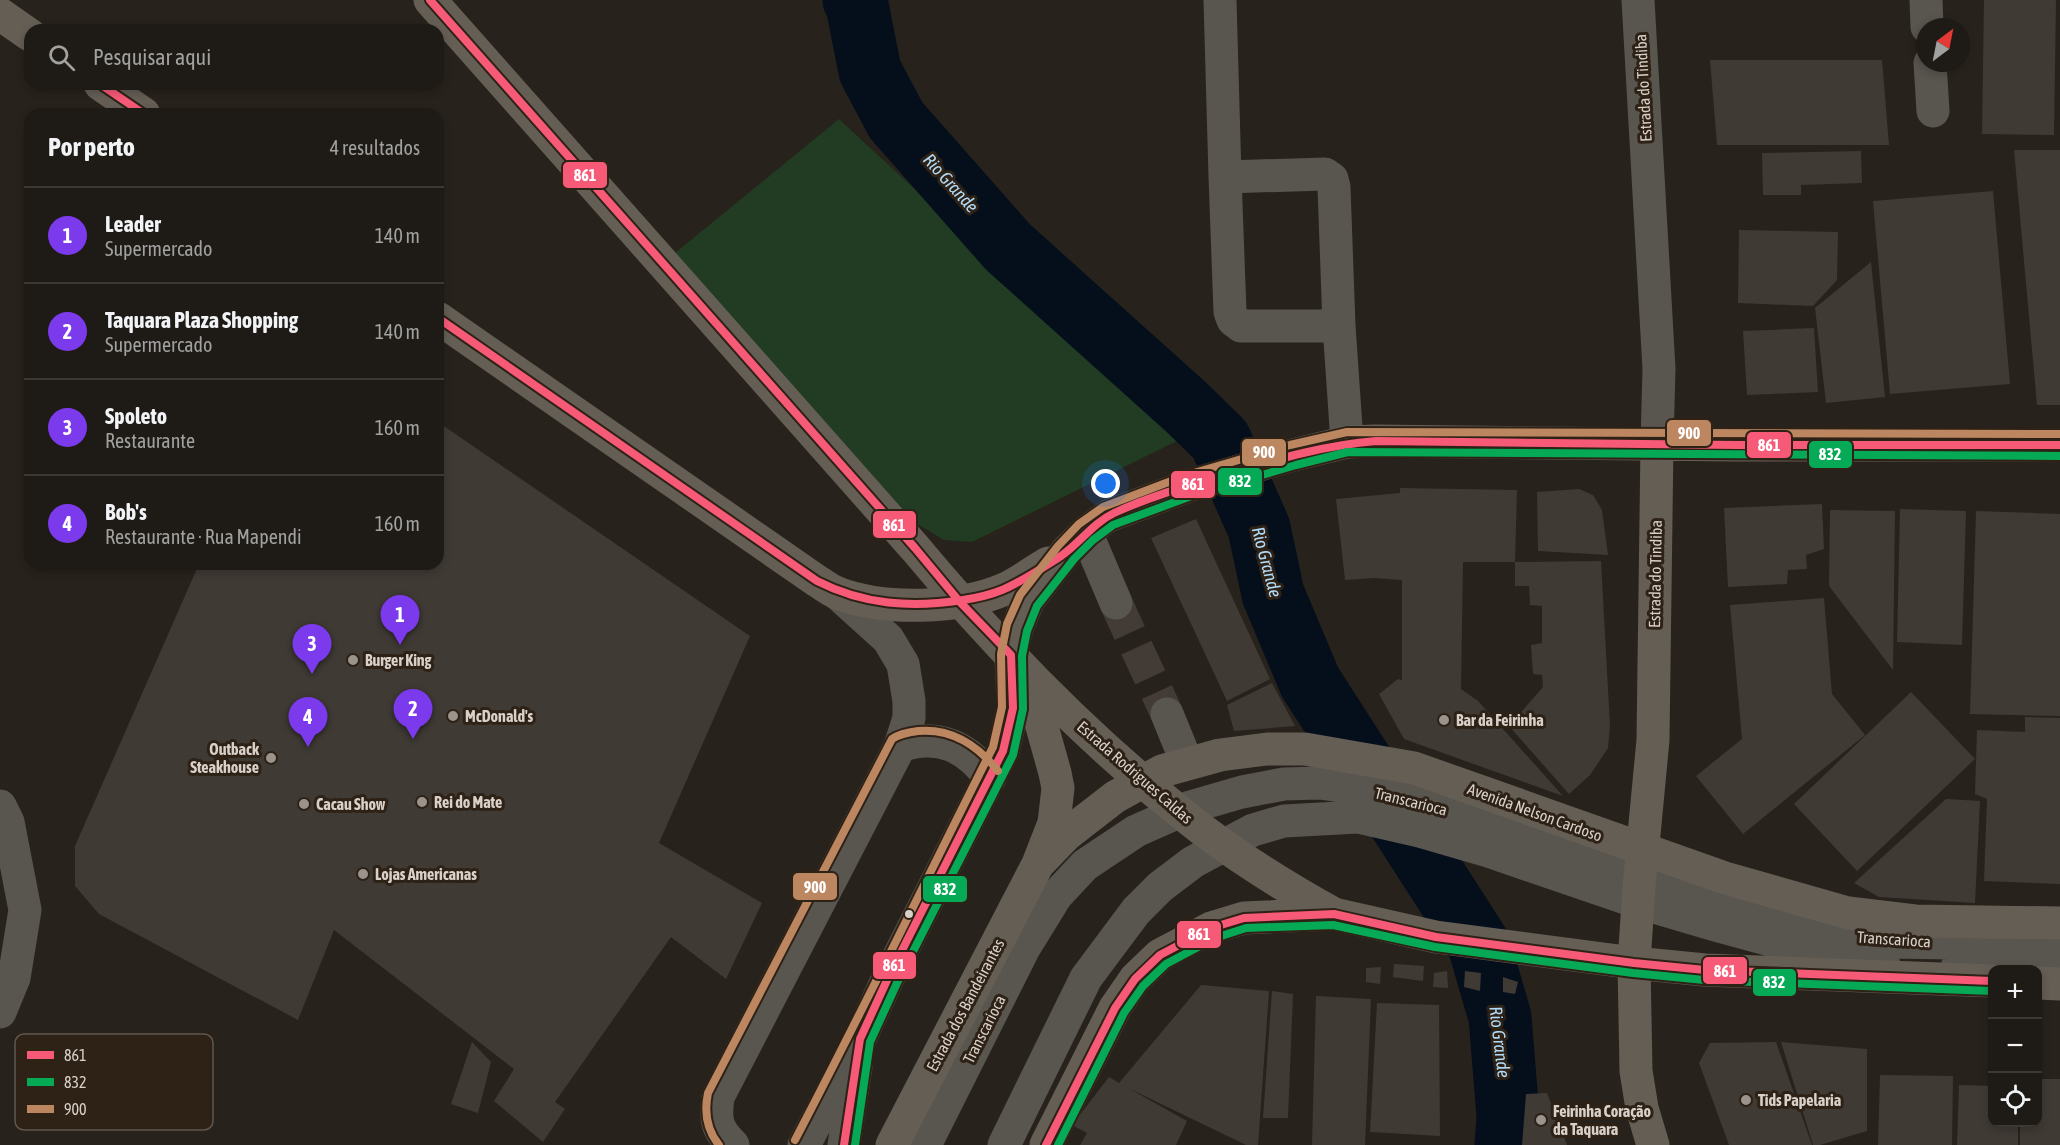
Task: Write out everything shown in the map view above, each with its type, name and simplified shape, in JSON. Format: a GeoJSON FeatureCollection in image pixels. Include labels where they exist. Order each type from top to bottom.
{"type":"FeatureCollection","features":[{"type":"Feature","properties":{"kind":"main road","name":"Estrada Rodrigues Caldas"},"geometry":{"type":"LineString","coordinates":[[430,0],[915,548],[959,601],[1011,655],[1105,749],[1222,845],[1283,885],[1334,914]]}},
{"type":"Feature","properties":{"kind":"main road"},"geometry":{"type":"LineString","coordinates":[[0,14],[24,31]]}},
{"type":"Feature","properties":{"kind":"main road"},"geometry":{"type":"LineString","coordinates":[[109,90],[135,108]]}},
{"type":"Feature","properties":{"kind":"main road"},"geometry":{"type":"LineString","coordinates":[[444,322],[817,581],[836,592],[861,600],[889,604],[925,605],[959,601],[1005,589],[1076,542],[1108,516],[1191,485],[1293,455],[1347,442],[1738,445],[2060,444]]}},
{"type":"Feature","properties":{"kind":"main road","name":"Estrada do Tindiba"},"geometry":{"type":"LineString","coordinates":[[1653,1145],[1641,1108],[1636,1071],[1634,963],[1653,740],[1657,443]]}},
{"type":"Feature","properties":{"kind":"main road"},"geometry":{"type":"LineString","coordinates":[[1038,864],[1054,823],[1058,788],[1056,773],[1041,723],[1011,655],[1017,628],[1028,601],[1076,542]]}},
{"type":"Feature","properties":{"kind":"main road","name":"Avenida Nelson Cardoso"},"geometry":{"type":"LineString","coordinates":[[1038,864],[1066,835],[1115,797],[1162,771],[1221,754],[1267,749],[1305,749],[1414,768],[1640,875],[1743,884],[1848,913],[1914,921],[2060,923]]}},
{"type":"Feature","properties":{"kind":"main road","name":"Estrada dos Bandeirantes"},"geometry":{"type":"LineString","coordinates":[[892,1145],[1038,864]]}},
{"type":"Feature","properties":{"kind":"main road"},"geometry":{"type":"LineString","coordinates":[[1046,1145],[1115,1008],[1135,979],[1160,955],[1212,928],[1244,918],[1334,914],[1436,937],[1706,970],[1988,981]]}},
{"type":"Feature","properties":{"kind":"main road"},"geometry":{"type":"LineString","coordinates":[[2042,983],[2060,984]]}},
{"type":"Feature","properties":{"kind":"street"},"geometry":{"type":"LineString","coordinates":[[1220,0],[1230,312],[1233,320],[1242,327],[1339,326]]}},
{"type":"Feature","properties":{"kind":"street","name":"Estrada do Tindiba"},"geometry":{"type":"LineString","coordinates":[[1638,0],[1659,369],[1657,443]]}},
{"type":"Feature","properties":{"kind":"street"},"geometry":{"type":"LineString","coordinates":[[1926,0],[1927,18]]}},
{"type":"Feature","properties":{"kind":"street"},"geometry":{"type":"LineString","coordinates":[[1931,72],[1933,111]]}},
{"type":"Feature","properties":{"kind":"street"},"geometry":{"type":"LineString","coordinates":[[1225,177],[1325,174],[1332,179],[1347,442]]}},
{"type":"Feature","properties":{"kind":"street"},"geometry":{"type":"LineString","coordinates":[[1076,542],[1116,603]]}},
{"type":"Feature","properties":{"kind":"street"},"geometry":{"type":"LineString","coordinates":[[733,1145],[722,1134],[715,1115],[718,1097],[900,746],[909,718],[909,701],[903,664],[888,639],[836,592]]}},
{"type":"Feature","properties":{"kind":"street"},"geometry":{"type":"LineString","coordinates":[[804,1145],[860,1039],[925,904],[1004,751],[1012,708],[1011,655]]}},
{"type":"Feature","properties":{"kind":"street"},"geometry":{"type":"LineString","coordinates":[[1167,714],[1187,763]]}},
{"type":"Feature","properties":{"kind":"street"},"geometry":{"type":"LineString","coordinates":[[900,746],[917,741],[936,740],[954,746],[982,767],[990,778]]}},
{"type":"Feature","properties":{"kind":"street","name":"Transcarioca"},"geometry":{"type":"LineString","coordinates":[[925,1145],[1024,948],[1056,897],[1085,865],[1136,831],[1180,811],[1242,792],[1284,784],[1319,783],[1358,802]]}},
{"type":"Feature","properties":{"kind":"street","name":"Transcarioca"},"geometry":{"type":"LineString","coordinates":[[1004,1145],[1086,978],[1118,933],[1160,887],[1193,862],[1252,830],[1358,802],[1420,803],[1490,837],[1640,875],[1720,901],[1866,940],[2060,945]]}},
{"type":"Feature","properties":{"kind":"street"},"geometry":{"type":"LineString","coordinates":[[0,806],[8,822],[25,910],[14,978],[0,1012]]}},
{"type":"Feature","properties":{"kind":"street","name":"Transcarioca"},"geometry":{"type":"LineString","coordinates":[[1640,875],[1726,928],[1840,959],[1866,964],[2060,969]]}},
{"type":"Feature","properties":{"kind":"street"},"geometry":{"type":"LineString","coordinates":[[844,1145],[860,1039]]}},
{"type":"Feature","properties":{"kind":"green space"},"geometry":{"type":"Polygon","coordinates":[[[839,119],[1183,438],[972,542],[944,540],[914,522],[675,253],[839,119]]]}},
{"type":"Feature","properties":{"kind":"building"},"geometry":{"type":"Polygon","coordinates":[[[1984,0],[2056,0],[2054,135],[1982,134],[1984,0]]]}},
{"type":"Feature","properties":{"kind":"building"},"geometry":{"type":"Polygon","coordinates":[[[1710,60],[1882,60],[1889,145],[1717,145],[1710,60]]]}},
{"type":"Feature","properties":{"kind":"building"},"geometry":{"type":"Polygon","coordinates":[[[2014,150],[2060,150],[2060,405],[2037,405],[2014,150]]]}},
{"type":"Feature","properties":{"kind":"building"},"geometry":{"type":"Polygon","coordinates":[[[1861,151],[1862,183],[1801,185],[1801,195],[1763,195],[1762,153],[1861,151]]]}},
{"type":"Feature","properties":{"kind":"building"},"geometry":{"type":"Polygon","coordinates":[[[1993,191],[2010,384],[1890,394],[1873,201],[1993,191]]]}},
{"type":"Feature","properties":{"kind":"building"},"geometry":{"type":"Polygon","coordinates":[[[1739,230],[1838,232],[1837,280],[1813,306],[1738,303],[1739,230]]]}},
{"type":"Feature","properties":{"kind":"building"},"geometry":{"type":"Polygon","coordinates":[[[1871,262],[1885,397],[1826,403],[1815,308],[1871,262]]]}},
{"type":"Feature","properties":{"kind":"building"},"geometry":{"type":"Polygon","coordinates":[[[1814,328],[1818,392],[1747,395],[1743,331],[1814,328]]]}},
{"type":"Feature","properties":{"kind":"building"},"geometry":{"type":"Polygon","coordinates":[[[444,426],[750,636],[659,843],[762,903],[726,979],[671,937],[555,1102],[565,1109],[543,1142],[494,1101],[514,1069],[334,930],[298,1020],[99,914],[75,886],[75,846],[196,570],[444,570],[444,426]]]}},
{"type":"Feature","properties":{"kind":"building"},"geometry":{"type":"Polygon","coordinates":[[[1400,488],[1517,490],[1515,562],[1463,562],[1461,689],[1478,701],[1563,796],[1404,739],[1379,694],[1398,679],[1402,680],[1402,580],[1374,578],[1345,580],[1336,499],[1400,493],[1400,488]]]}},
{"type":"Feature","properties":{"kind":"building"},"geometry":{"type":"Polygon","coordinates":[[[1579,489],[1593,495],[1602,510],[1608,555],[1538,551],[1537,492],[1579,489]]]}},
{"type":"Feature","properties":{"kind":"building"},"geometry":{"type":"Polygon","coordinates":[[[1822,504],[1824,549],[1806,555],[1807,569],[1788,570],[1787,584],[1728,587],[1724,508],[1822,504]]]}},
{"type":"Feature","properties":{"kind":"building"},"geometry":{"type":"Polygon","coordinates":[[[1900,509],[1966,511],[1962,645],[1897,642],[1900,509]]]}},
{"type":"Feature","properties":{"kind":"building"},"geometry":{"type":"Polygon","coordinates":[[[1830,510],[1895,511],[1893,670],[1829,586],[1830,510]]]}},
{"type":"Feature","properties":{"kind":"building"},"geometry":{"type":"Polygon","coordinates":[[[1976,511],[2060,514],[2060,716],[1970,714],[1976,511]]]}},
{"type":"Feature","properties":{"kind":"building"},"geometry":{"type":"Polygon","coordinates":[[[1196,519],[1270,679],[1227,701],[1151,538],[1196,519]]]}},
{"type":"Feature","properties":{"kind":"building"},"geometry":{"type":"Polygon","coordinates":[[[1601,561],[1610,726],[1608,748],[1590,775],[1569,794],[1509,726],[1543,687],[1542,675],[1533,674],[1531,645],[1542,643],[1542,606],[1530,605],[1529,586],[1515,586],[1515,562],[1601,561]]]}},
{"type":"Feature","properties":{"kind":"building"},"geometry":{"type":"Polygon","coordinates":[[[1824,598],[1832,694],[1865,735],[1743,834],[1696,776],[1742,739],[1730,605],[1824,598]]]}},
{"type":"Feature","properties":{"kind":"building"},"geometry":{"type":"Polygon","coordinates":[[[1272,683],[1295,726],[1234,731],[1227,705],[1272,683]]]}},
{"type":"Feature","properties":{"kind":"building"},"geometry":{"type":"Polygon","coordinates":[[[1911,692],[1975,759],[1857,871],[1794,804],[1911,692]]]}},
{"type":"Feature","properties":{"kind":"building"},"geometry":{"type":"Polygon","coordinates":[[[2025,717],[2060,718],[2060,884],[1984,881],[1987,799],[1975,794],[1977,730],[2025,732],[2025,717]]]}},
{"type":"Feature","properties":{"kind":"building"},"geometry":{"type":"Polygon","coordinates":[[[1946,799],[1980,801],[1975,903],[1879,897],[1854,883],[1946,799]]]}},
{"type":"Feature","properties":{"kind":"building"},"geometry":{"type":"Polygon","coordinates":[[[1394,964],[1424,966],[1423,981],[1393,977],[1394,964]]]}},
{"type":"Feature","properties":{"kind":"building"},"geometry":{"type":"Polygon","coordinates":[[[1381,967],[1380,984],[1366,982],[1366,968],[1381,967]]]}},
{"type":"Feature","properties":{"kind":"building"},"geometry":{"type":"Polygon","coordinates":[[[1447,971],[1448,988],[1433,987],[1434,973],[1447,971]]]}},
{"type":"Feature","properties":{"kind":"building"},"geometry":{"type":"Polygon","coordinates":[[[1465,971],[1481,973],[1480,991],[1464,987],[1465,971]]]}},
{"type":"Feature","properties":{"kind":"building"},"geometry":{"type":"Polygon","coordinates":[[[1503,977],[1518,982],[1515,994],[1503,992],[1503,977]]]}},
{"type":"Feature","properties":{"kind":"building"},"geometry":{"type":"Polygon","coordinates":[[[1201,985],[1269,991],[1258,1145],[1246,1145],[1128,1088],[1187,1121],[1176,1145],[1080,1145],[1087,1133],[1072,1125],[1109,1077],[1119,1083],[1201,985]]]}},
{"type":"Feature","properties":{"kind":"building"},"geometry":{"type":"Polygon","coordinates":[[[1272,991],[1293,994],[1288,1118],[1263,1118],[1272,991]]]}},
{"type":"Feature","properties":{"kind":"building"},"geometry":{"type":"Polygon","coordinates":[[[1316,996],[1371,999],[1365,1145],[1312,1145],[1316,996]]]}},
{"type":"Feature","properties":{"kind":"building"},"geometry":{"type":"Polygon","coordinates":[[[1377,1003],[1439,1005],[1440,1136],[1370,1132],[1377,1003]]]}},
{"type":"Feature","properties":{"kind":"building"},"geometry":{"type":"Polygon","coordinates":[[[472,1042],[491,1062],[478,1113],[451,1104],[472,1042]]]}},
{"type":"Feature","properties":{"kind":"building"},"geometry":{"type":"Polygon","coordinates":[[[1776,1042],[1812,1145],[1729,1145],[1699,1063],[1710,1043],[1776,1042]]]}},
{"type":"Feature","properties":{"kind":"building"},"geometry":{"type":"Polygon","coordinates":[[[1781,1042],[1867,1049],[1867,1131],[1813,1145],[1781,1042]]]}},
{"type":"Feature","properties":{"kind":"building"},"geometry":{"type":"Polygon","coordinates":[[[1880,1075],[1953,1076],[1952,1145],[1878,1145],[1880,1075]]]}},
{"type":"Feature","properties":{"kind":"building"},"geometry":{"type":"Polygon","coordinates":[[[2042,1079],[2060,1079],[2060,1145],[2020,1145],[2020,1127],[2042,1127],[2042,1079]]]}},
{"type":"Feature","properties":{"kind":"building"},"geometry":{"type":"Polygon","coordinates":[[[1959,1085],[1988,1086],[1988,1127],[2018,1127],[2018,1145],[1957,1145],[1959,1085]]]}},
{"type":"Feature","properties":{"kind":"building","name":"Feirinha Coração da Taquara"},"geometry":{"type":"Polygon","coordinates":[[[1547,1093],[1567,1145],[1522,1145],[1526,1094],[1547,1093]]]}},
{"type":"Feature","properties":{"kind":"waterway","name":"Rio Grande"},"geometry":{"type":"LineString","coordinates":[[854,0],[857,5],[870,71],[896,120],[1008,247],[1220,440],[1259,528],[1273,594],[1310,682],[1479,945],[1500,1017],[1508,1116],[1506,1145]]}},
{"type":"Feature","properties":{"kind":"tunnel"},"geometry":{"type":"LineString","coordinates":[[1116,603],[1167,714]]}},
{"type":"Feature","properties":{"kind":"transit line","name":"861"},"geometry":{"type":"LineString","coordinates":[[430,0],[915,548],[959,601],[1011,655],[1013,708],[1003,751],[888,978],[860,1039],[844,1145]]}},
{"type":"Feature","properties":{"kind":"transit line","name":"861"},"geometry":{"type":"LineString","coordinates":[[109,90],[135,108]]}},
{"type":"Feature","properties":{"kind":"transit line","name":"861"},"geometry":{"type":"LineString","coordinates":[[444,322],[817,581],[870,600],[906,604],[944,602],[997,592],[1061,556],[1106,517],[1114,513],[1174,490],[1269,462],[1358,443],[1376,441],[1738,445],[2060,445]]}},
{"type":"Feature","properties":{"kind":"transit line","name":"900"},"geometry":{"type":"LineString","coordinates":[[795,1140],[993,747],[1002,707],[1001,654],[1007,624],[1020,595],[1058,546],[1079,524],[1103,507],[1187,475],[1290,445],[1347,432],[2060,434]]}},
{"type":"Feature","properties":{"kind":"transit line","name":"832"},"geometry":{"type":"LineString","coordinates":[[855,1145],[870,1042],[897,983],[1013,755],[1023,709],[1022,656],[1027,631],[1037,606],[1074,559],[1093,540],[1113,525],[1194,495],[1348,452],[2060,456]]}},
{"type":"Feature","properties":{"kind":"transit line","name":"900"},"geometry":{"type":"LineString","coordinates":[[719,1145],[711,1133],[707,1120],[708,1093],[892,739],[918,731],[942,732],[964,740],[998,771]]}},
{"type":"Feature","properties":{"kind":"transit line","name":"861"},"geometry":{"type":"LineString","coordinates":[[1046,1145],[1115,1008],[1135,979],[1160,955],[1211,928],[1244,918],[1334,914],[1436,937],[1705,970],[1988,981]]}},
{"type":"Feature","properties":{"kind":"transit line","name":"832"},"geometry":{"type":"LineString","coordinates":[[1058,1145],[1124,1013],[1143,986],[1166,964],[1215,938],[1246,928],[1333,925],[1435,947],[1704,980],[1988,991]]}},
{"type":"Feature","properties":{"kind":"place","name":"Leader"},"geometry":{"type":"Point","coordinates":[400,645]}},
{"type":"Feature","properties":{"kind":"place","name":"Burger King"},"geometry":{"type":"Point","coordinates":[353,660]}},
{"type":"Feature","properties":{"kind":"place","name":"Spoleto"},"geometry":{"type":"Point","coordinates":[312,674]}},
{"type":"Feature","properties":{"kind":"place","name":"McDonald's"},"geometry":{"type":"Point","coordinates":[453,716]}},
{"type":"Feature","properties":{"kind":"place","name":"Bar da Feirinha"},"geometry":{"type":"Point","coordinates":[1444,720]}},
{"type":"Feature","properties":{"kind":"place","name":"Taquara Plaza Shopping"},"geometry":{"type":"Point","coordinates":[413,739]}},
{"type":"Feature","properties":{"kind":"place","name":"Bob's"},"geometry":{"type":"Point","coordinates":[308,747]}},
{"type":"Feature","properties":{"kind":"place","name":"Outback Steakhouse"},"geometry":{"type":"Point","coordinates":[271,758]}},
{"type":"Feature","properties":{"kind":"place","name":"Rei do Mate"},"geometry":{"type":"Point","coordinates":[422,802]}},
{"type":"Feature","properties":{"kind":"place","name":"Cacau Show"},"geometry":{"type":"Point","coordinates":[304,804]}},
{"type":"Feature","properties":{"kind":"place","name":"Lojas Americanas"},"geometry":{"type":"Point","coordinates":[363,874]}},
{"type":"Feature","properties":{"kind":"place","name":"Tids Papelaria"},"geometry":{"type":"Point","coordinates":[1746,1100]}},
{"type":"Feature","properties":{"kind":"place","name":"Feirinha Coração da Taquara"},"geometry":{"type":"Point","coordinates":[1541,1120]}}]}
